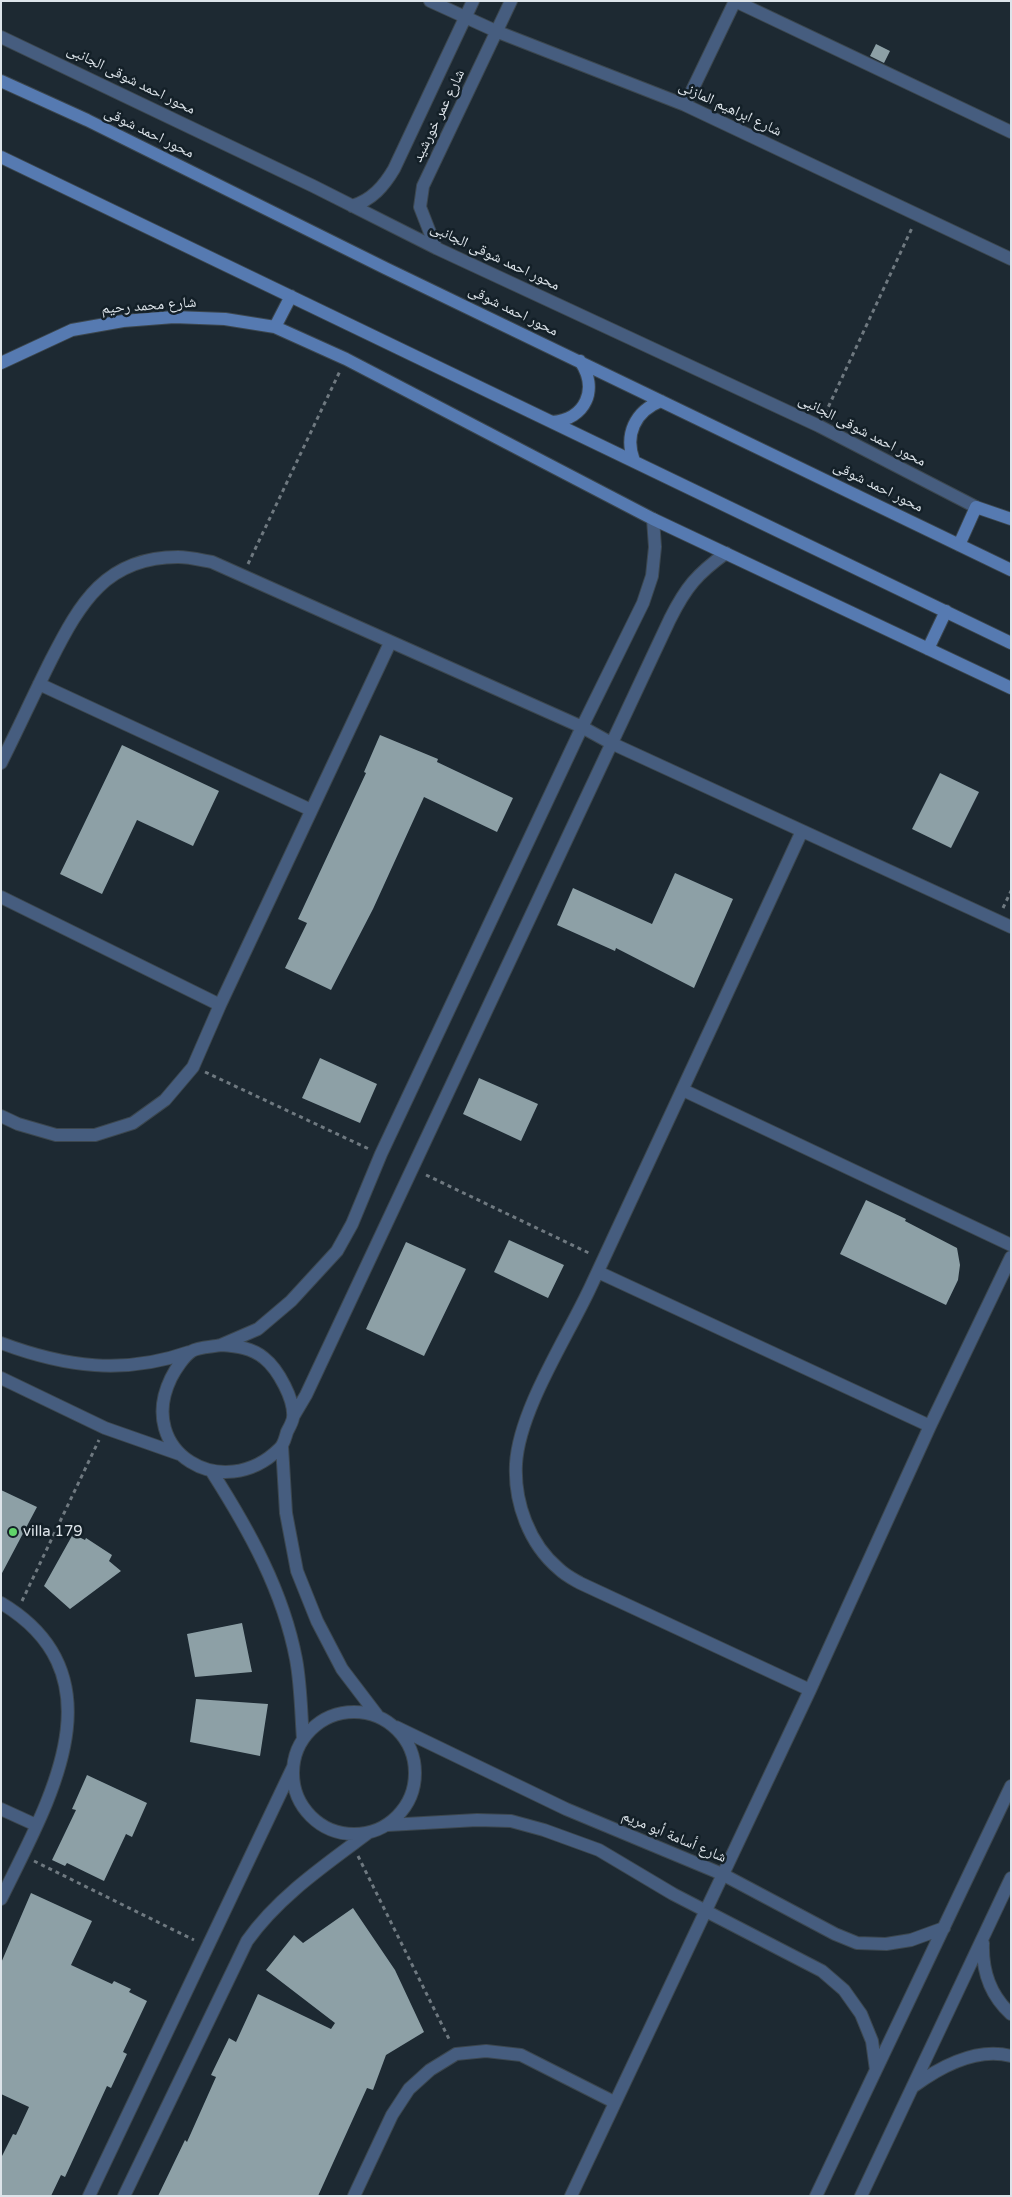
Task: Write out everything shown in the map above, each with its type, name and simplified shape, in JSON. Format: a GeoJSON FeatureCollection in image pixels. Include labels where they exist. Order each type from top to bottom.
{"type":"FeatureCollection","features":[{"type":"Feature","properties":{"kind":"main road","name":"محور احمد شوقى"},"geometry":{"type":"LineString","coordinates":[[1,81],[87,120],[385,268],[1011,570]]}},
{"type":"Feature","properties":{"kind":"main road"},"geometry":{"type":"LineString","coordinates":[[1,157],[1011,643]]}},
{"type":"Feature","properties":{"kind":"main road"},"geometry":{"type":"LineString","coordinates":[[291,296],[275,327],[346,359],[652,519],[1011,688]]}},
{"type":"Feature","properties":{"kind":"main road","name":"شارع محمد رحيم"},"geometry":{"type":"LineString","coordinates":[[1,363],[72,330],[123,321],[174,317],[225,319],[275,327]]}},
{"type":"Feature","properties":{"kind":"main road"},"geometry":{"type":"LineString","coordinates":[[552,422],[570,418],[578,412],[588,396],[589,378],[580,361]]}},
{"type":"Feature","properties":{"kind":"main road"},"geometry":{"type":"LineString","coordinates":[[634,461],[630,445],[632,428],[646,408],[662,401]]}},
{"type":"Feature","properties":{"kind":"main road"},"geometry":{"type":"LineString","coordinates":[[959,545],[976,507],[1011,520]]}},
{"type":"Feature","properties":{"kind":"main road"},"geometry":{"type":"LineString","coordinates":[[928,649],[946,611]]}},
{"type":"Feature","properties":{"kind":"street","name":"شارع ابراهيم المازنى"},"geometry":{"type":"LineString","coordinates":[[430,1],[498,32],[685,105],[1011,259]]}},
{"type":"Feature","properties":{"kind":"street","name":"شارع عمر خورشيد"},"geometry":{"type":"LineString","coordinates":[[352,206],[362,203],[375,194],[394,169],[473,1]]}},
{"type":"Feature","properties":{"kind":"street","name":"شارع عمر خورشيد"},"geometry":{"type":"LineString","coordinates":[[436,248],[422,216],[420,195],[511,1]]}},
{"type":"Feature","properties":{"kind":"street"},"geometry":{"type":"LineString","coordinates":[[685,105],[735,1],[1011,132]]}},
{"type":"Feature","properties":{"kind":"street","name":"محور احمد شوقى الجانبى"},"geometry":{"type":"LineString","coordinates":[[1,37],[436,248],[819,426],[976,507]]}},
{"type":"Feature","properties":{"kind":"street"},"geometry":{"type":"LineString","coordinates":[[1,1343],[46,1358],[92,1366],[143,1364],[164,1361],[192,1351],[222,1345],[258,1329],[291,1301],[337,1251],[352,1224],[381,1154],[582,728],[644,603],[652,576],[655,547],[652,519]]}},
{"type":"Feature","properties":{"kind":"street"},"geometry":{"type":"LineString","coordinates":[[1,1378],[105,1428],[179,1454],[194,1465],[212,1472],[234,1473],[268,1460],[282,1446],[293,1418],[306,1395],[683,593],[702,570],[726,553]]}},
{"type":"Feature","properties":{"kind":"street"},"geometry":{"type":"LineString","coordinates":[[1,763],[70,624],[89,596],[114,574],[146,560],[179,556],[212,562],[582,728],[1011,927]]}},
{"type":"Feature","properties":{"kind":"street"},"geometry":{"type":"LineString","coordinates":[[1,1116],[18,1124],[56,1135],[95,1135],[133,1123],[149,1112],[165,1100],[193,1067],[220,1005],[390,643]]}},
{"type":"Feature","properties":{"kind":"street"},"geometry":{"type":"LineString","coordinates":[[39,684],[311,810]]}},
{"type":"Feature","properties":{"kind":"street"},"geometry":{"type":"LineString","coordinates":[[802,831],[598,1272],[530,1409],[518,1444],[517,1483],[522,1513],[536,1544],[559,1569],[580,1583],[810,1690]]}},
{"type":"Feature","properties":{"kind":"street"},"geometry":{"type":"LineString","coordinates":[[1,897],[220,1005]]}},
{"type":"Feature","properties":{"kind":"street"},"geometry":{"type":"LineString","coordinates":[[683,1090],[1011,1244]]}},
{"type":"Feature","properties":{"kind":"street"},"geometry":{"type":"LineString","coordinates":[[571,2196],[810,1690],[930,1426],[1011,1257]]}},
{"type":"Feature","properties":{"kind":"street"},"geometry":{"type":"LineString","coordinates":[[598,1272],[930,1426]]}},
{"type":"Feature","properties":{"kind":"street"},"geometry":{"type":"LineString","coordinates":[[222,1345],[243,1347],[263,1357],[278,1373],[288,1393],[293,1418]]}},
{"type":"Feature","properties":{"kind":"street"},"geometry":{"type":"LineString","coordinates":[[179,1454],[167,1435],[162,1414],[164,1392],[174,1372],[192,1351]]}},
{"type":"Feature","properties":{"kind":"street"},"geometry":{"type":"LineString","coordinates":[[282,1446],[286,1513],[297,1571],[317,1622],[342,1669],[377,1715],[396,1727],[410,1745],[416,1767],[414,1789],[404,1809],[388,1825]]}},
{"type":"Feature","properties":{"kind":"street"},"geometry":{"type":"LineString","coordinates":[[212,1472],[247,1528],[271,1579],[289,1630],[296,1660],[303,1739]]}},
{"type":"Feature","properties":{"kind":"street"},"geometry":{"type":"LineString","coordinates":[[1,1603],[17,1612],[38,1633],[53,1654],[66,1685],[68,1702],[64,1754],[50,1794],[1,1899]]}},
{"type":"Feature","properties":{"kind":"street"},"geometry":{"type":"LineString","coordinates":[[368,1833],[349,1834],[330,1830],[313,1819],[301,1804],[294,1786],[293,1767],[296,1752],[303,1739],[317,1724],[336,1714],[357,1711],[377,1715]]}},
{"type":"Feature","properties":{"kind":"street","name":"شارع أسامة أبو مريم"},"geometry":{"type":"LineString","coordinates":[[396,1727],[566,1809],[722,1874],[835,1934],[857,1943],[886,1944],[911,1940],[944,1928]]}},
{"type":"Feature","properties":{"kind":"street"},"geometry":{"type":"LineString","coordinates":[[89,2196],[206,1945],[293,1767]]}},
{"type":"Feature","properties":{"kind":"street"},"geometry":{"type":"LineString","coordinates":[[816,2196],[1011,1786]]}},
{"type":"Feature","properties":{"kind":"street"},"geometry":{"type":"LineString","coordinates":[[1,1809],[36,1825]]}},
{"type":"Feature","properties":{"kind":"street"},"geometry":{"type":"LineString","coordinates":[[124,2196],[246,1941],[277,1904],[368,1833],[388,1825],[477,1820],[511,1822],[544,1830],[599,1850],[673,1894],[822,1971],[844,1990],[861,2014],[872,2041],[876,2070]]}},
{"type":"Feature","properties":{"kind":"street"},"geometry":{"type":"LineString","coordinates":[[860,2196],[1011,1878]]}},
{"type":"Feature","properties":{"kind":"street"},"geometry":{"type":"LineString","coordinates":[[983,1937],[982,1961],[989,1985],[1001,2005],[1011,2014]]}},
{"type":"Feature","properties":{"kind":"street"},"geometry":{"type":"LineString","coordinates":[[354,2196],[392,2115],[409,2089],[430,2070],[456,2054],[486,2050],[521,2055],[614,2102]]}},
{"type":"Feature","properties":{"kind":"street"},"geometry":{"type":"LineString","coordinates":[[912,2087],[933,2072],[956,2062],[981,2056],[1011,2056]]}},
{"type":"Feature","properties":{"kind":"path"},"geometry":{"type":"LineString","coordinates":[[819,426],[918,216]]}},
{"type":"Feature","properties":{"kind":"path"},"geometry":{"type":"LineString","coordinates":[[243,576],[346,359]]}},
{"type":"Feature","properties":{"kind":"path"},"geometry":{"type":"LineString","coordinates":[[193,1067],[381,1154]]}},
{"type":"Feature","properties":{"kind":"path"},"geometry":{"type":"LineString","coordinates":[[412,1168],[603,1260]]}},
{"type":"Feature","properties":{"kind":"path"},"geometry":{"type":"LineString","coordinates":[[17,1612],[105,1428]]}},
{"type":"Feature","properties":{"kind":"path"},"geometry":{"type":"LineString","coordinates":[[352,1845],[456,2054]]}},
{"type":"Feature","properties":{"kind":"path"},"geometry":{"type":"LineString","coordinates":[[22,1855],[206,1945]]}},
{"type":"Feature","properties":{"kind":"building"},"geometry":{"type":"Polygon","coordinates":[[[876,44],[890,51],[884,63],[870,56],[876,44]]]}},
{"type":"Feature","properties":{"kind":"building"},"geometry":{"type":"Polygon","coordinates":[[[380,735],[438,759],[437,762],[513,798],[497,832],[424,797],[373,909],[331,990],[285,968],[307,923],[298,919],[366,773],[364,772],[380,735]]]}},
{"type":"Feature","properties":{"kind":"building"},"geometry":{"type":"Polygon","coordinates":[[[122,745],[219,791],[193,846],[137,820],[102,894],[60,874],[122,745]]]}},
{"type":"Feature","properties":{"kind":"building"},"geometry":{"type":"Polygon","coordinates":[[[940,773],[979,792],[951,848],[912,829],[940,773]]]}},
{"type":"Feature","properties":{"kind":"building"},"geometry":{"type":"Polygon","coordinates":[[[675,873],[733,899],[694,988],[616,948],[615,951],[557,925],[573,888],[652,924],[675,873]]]}},
{"type":"Feature","properties":{"kind":"building"},"geometry":{"type":"Polygon","coordinates":[[[320,1058],[377,1084],[360,1123],[302,1098],[320,1058]]]}},
{"type":"Feature","properties":{"kind":"building"},"geometry":{"type":"Polygon","coordinates":[[[479,1078],[538,1104],[521,1141],[463,1114],[479,1078]]]}},
{"type":"Feature","properties":{"kind":"building"},"geometry":{"type":"Polygon","coordinates":[[[866,1200],[906,1219],[905,1221],[957,1248],[960,1265],[958,1280],[946,1305],[840,1254],[866,1200]]]}},
{"type":"Feature","properties":{"kind":"building"},"geometry":{"type":"Polygon","coordinates":[[[509,1240],[564,1265],[548,1298],[494,1272],[509,1240]]]}},
{"type":"Feature","properties":{"kind":"building"},"geometry":{"type":"Polygon","coordinates":[[[406,1242],[466,1269],[424,1356],[366,1329],[406,1242]]]}},
{"type":"Feature","properties":{"kind":"building","name":"villa 179"},"geometry":{"type":"Polygon","coordinates":[[[1,1490],[37,1507],[1,1575],[1,1490]]]}},
{"type":"Feature","properties":{"kind":"building"},"geometry":{"type":"Polygon","coordinates":[[[73,1534],[85,1540],[86,1538],[112,1555],[109,1561],[121,1571],[70,1609],[44,1586],[73,1534]]]}},
{"type":"Feature","properties":{"kind":"building"},"geometry":{"type":"Polygon","coordinates":[[[242,1623],[252,1672],[195,1677],[187,1634],[242,1623]]]}},
{"type":"Feature","properties":{"kind":"building"},"geometry":{"type":"Polygon","coordinates":[[[196,1699],[268,1704],[260,1756],[190,1742],[196,1699]]]}},
{"type":"Feature","properties":{"kind":"building"},"geometry":{"type":"Polygon","coordinates":[[[87,1775],[147,1803],[132,1837],[126,1834],[104,1881],[67,1863],[65,1866],[52,1860],[76,1810],[72,1809],[87,1775]]]}},
{"type":"Feature","properties":{"kind":"building"},"geometry":{"type":"Polygon","coordinates":[[[31,1893],[92,1921],[71,1965],[112,1984],[114,1981],[131,1989],[129,1992],[147,2001],[123,2052],[127,2054],[111,2088],[107,2086],[65,2177],[61,2175],[51,2196],[1,2196],[1,2158],[13,2134],[16,2135],[29,2107],[1,2094],[1,1963],[31,1893]]]}},
{"type":"Feature","properties":{"kind":"building"},"geometry":{"type":"Polygon","coordinates":[[[353,1908],[395,1970],[424,2032],[386,2055],[373,2090],[367,2088],[318,2196],[158,2196],[185,2140],[187,2142],[216,2077],[211,2075],[229,2038],[236,2042],[258,1994],[331,2029],[335,2023],[266,1970],[294,1935],[303,1943],[353,1908]]]}},
{"type":"Feature","properties":{"kind":"place","name":"villa 179"},"geometry":{"type":"Point","coordinates":[13,1532]}}]}
